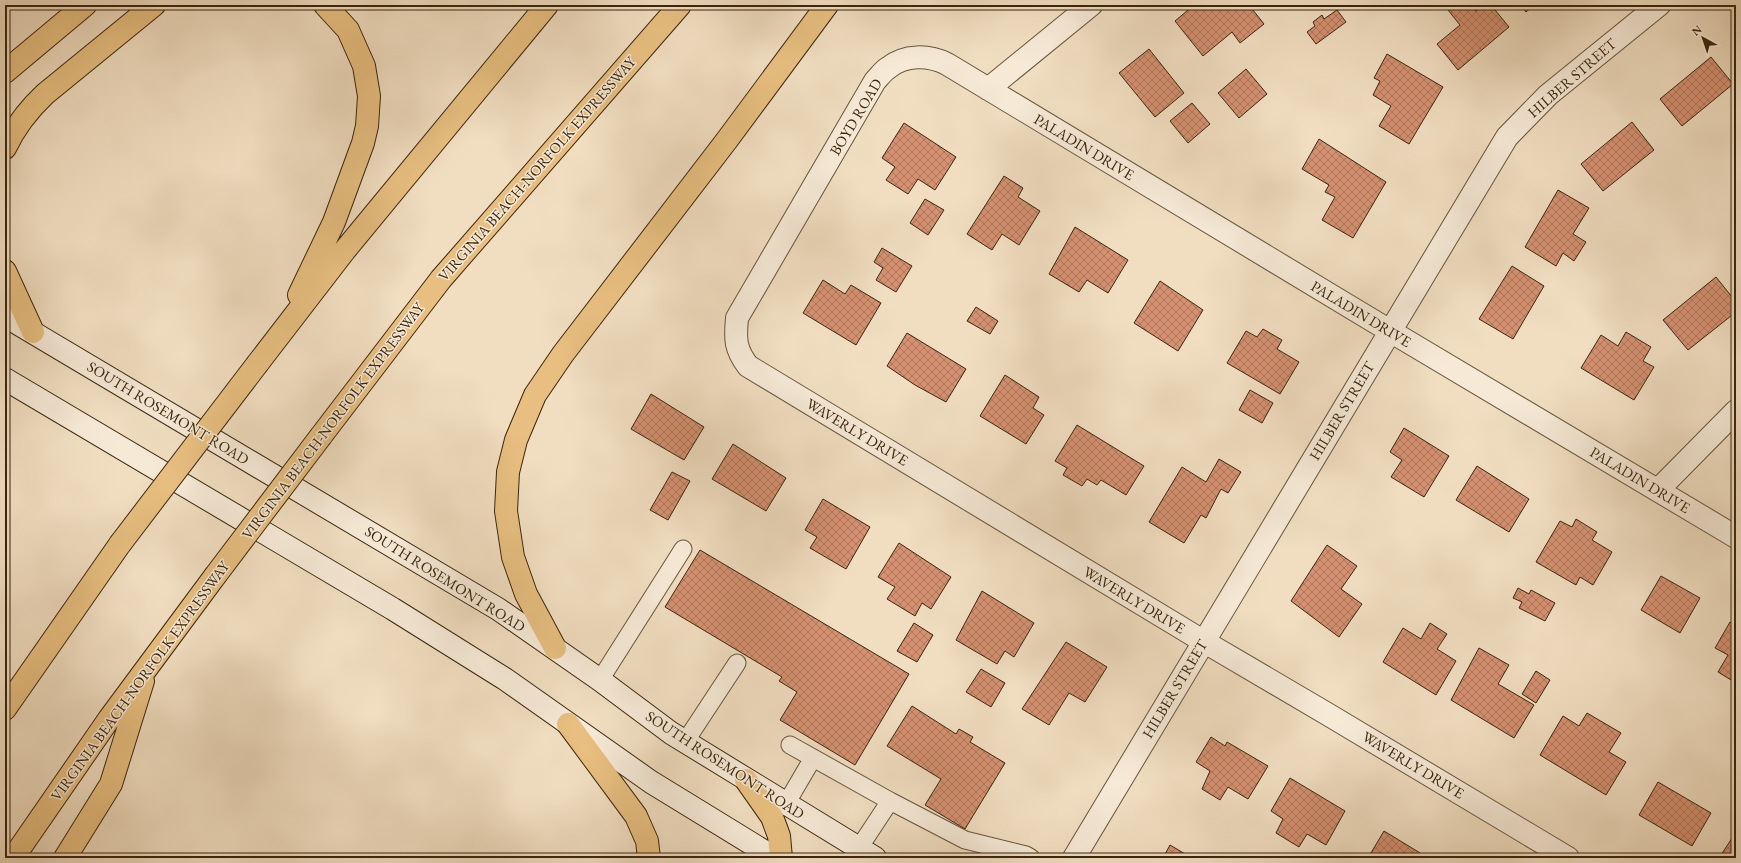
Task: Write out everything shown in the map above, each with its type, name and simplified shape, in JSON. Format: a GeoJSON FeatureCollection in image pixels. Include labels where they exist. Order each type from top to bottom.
{"type":"FeatureCollection","features":[{"type":"Feature","properties":{"kind":"highway"},"geometry":{"type":"LineString","coordinates":[[5,72],[85,5]]}},
{"type":"Feature","properties":{"kind":"highway"},"geometry":{"type":"LineString","coordinates":[[5,148],[11,134],[40,99],[154,5]]}},
{"type":"Feature","properties":{"kind":"highway"},"geometry":{"type":"LineString","coordinates":[[258,363],[299,295],[334,222],[363,144],[368,126],[369,96],[364,66],[348,30],[325,5]]}},
{"type":"Feature","properties":{"kind":"highway"},"geometry":{"type":"LineString","coordinates":[[5,709],[120,544],[258,363],[345,250],[547,5]]}},
{"type":"Feature","properties":{"kind":"highway","name":"VIRGINIA BEACH-NORFOLK EXPRESSWAY"},"geometry":{"type":"LineString","coordinates":[[13,858],[148,664],[441,279],[680,5]]}},
{"type":"Feature","properties":{"kind":"highway"},"geometry":{"type":"LineString","coordinates":[[555,648],[526,594],[513,558],[506,511],[508,472],[516,440],[535,395],[563,354],[727,140],[827,5]]}},
{"type":"Feature","properties":{"kind":"highway"},"geometry":{"type":"LineString","coordinates":[[5,271],[33,332]]}},
{"type":"Feature","properties":{"kind":"highway"},"geometry":{"type":"LineString","coordinates":[[65,858],[112,784],[148,664]]}},
{"type":"Feature","properties":{"kind":"highway"},"geometry":{"type":"LineString","coordinates":[[568,724],[636,816],[647,842],[649,858]]}},
{"type":"Feature","properties":{"kind":"highway"},"geometry":{"type":"LineString","coordinates":[[746,780],[772,817],[779,836],[780,858]]}},
{"type":"Feature","properties":{"kind":"street"},"geometry":{"type":"LineString","coordinates":[[988,89],[1091,5]]}},
{"type":"Feature","properties":{"kind":"street","name":"HILBER STREET"},"geometry":{"type":"LineString","coordinates":[[1074,858],[1507,137],[1548,95],[1659,5]]}},
{"type":"Feature","properties":{"kind":"street","name":"BOYD ROAD"},"geometry":{"type":"LineString","coordinates":[[735,339],[737,318],[875,81],[888,67],[902,60],[908,59],[921,57],[937,59],[988,89]]}},
{"type":"Feature","properties":{"kind":"street","name":"PALADIN DRIVE"},"geometry":{"type":"LineString","coordinates":[[988,89],[1736,537]]}},
{"type":"Feature","properties":{"kind":"street","name":"SOUTH ROSEMONT ROAD"},"geometry":{"type":"LineString","coordinates":[[5,316],[498,609],[600,680],[671,733],[867,853]]}},
{"type":"Feature","properties":{"kind":"street","name":"WAVERLY DRIVE"},"geometry":{"type":"LineString","coordinates":[[735,339],[740,355],[748,366],[1203,642],[1329,715],[1568,858]]}},
{"type":"Feature","properties":{"kind":"street"},"geometry":{"type":"LineString","coordinates":[[5,379],[394,609],[505,679],[651,782],[775,858]]}},
{"type":"Feature","properties":{"kind":"street"},"geometry":{"type":"LineString","coordinates":[[1658,490],[1736,411]]}},
{"type":"Feature","properties":{"kind":"lane"},"geometry":{"type":"LineString","coordinates":[[600,680],[683,549]]}},
{"type":"Feature","properties":{"kind":"lane"},"geometry":{"type":"LineString","coordinates":[[685,742],[737,663]]}},
{"type":"Feature","properties":{"kind":"lane"},"geometry":{"type":"LineString","coordinates":[[790,745],[890,801],[965,840],[1026,855],[1031,858]]}},
{"type":"Feature","properties":{"kind":"lane"},"geometry":{"type":"LineString","coordinates":[[786,804],[813,758]]}},
{"type":"Feature","properties":{"kind":"lane"},"geometry":{"type":"LineString","coordinates":[[867,853],[890,801]]}},
{"type":"Feature","properties":{"kind":"building"},"geometry":{"type":"Polygon","coordinates":[[[1194,5],[1249,5],[1264,24],[1240,43],[1232,32],[1203,56],[1175,21],[1194,5]]]}},
{"type":"Feature","properties":{"kind":"building"},"geometry":{"type":"Polygon","coordinates":[[[1454,5],[1460,5],[1463,8],[1467,5],[1471,5],[1476,11],[1483,5],[1491,5],[1509,27],[1458,70],[1437,44],[1460,25],[1448,10],[1454,5]]]}},
{"type":"Feature","properties":{"kind":"building"},"geometry":{"type":"Polygon","coordinates":[[[1521,5],[1534,5],[1526,12],[1521,5]]]}},
{"type":"Feature","properties":{"kind":"building"},"geometry":{"type":"Polygon","coordinates":[[[1337,10],[1346,22],[1316,44],[1307,32],[1315,26],[1313,22],[1322,15],[1324,19],[1337,10]]]}},
{"type":"Feature","properties":{"kind":"building"},"geometry":{"type":"Polygon","coordinates":[[[1149,49],[1184,93],[1155,117],[1119,73],[1149,49]]]}},
{"type":"Feature","properties":{"kind":"building"},"geometry":{"type":"Polygon","coordinates":[[[1387,54],[1443,87],[1409,144],[1379,126],[1391,106],[1373,95],[1380,81],[1374,78],[1387,54]]]}},
{"type":"Feature","properties":{"kind":"building"},"geometry":{"type":"Polygon","coordinates":[[[1711,57],[1733,84],[1682,126],[1660,99],[1711,57]]]}},
{"type":"Feature","properties":{"kind":"building"},"geometry":{"type":"Polygon","coordinates":[[[1246,69],[1267,94],[1239,118],[1218,93],[1246,69]]]}},
{"type":"Feature","properties":{"kind":"building"},"geometry":{"type":"Polygon","coordinates":[[[1192,103],[1210,124],[1188,143],[1170,121],[1192,103]]]}},
{"type":"Feature","properties":{"kind":"building"},"geometry":{"type":"Polygon","coordinates":[[[1632,122],[1654,150],[1603,191],[1581,164],[1632,122]]]}},
{"type":"Feature","properties":{"kind":"building"},"geometry":{"type":"Polygon","coordinates":[[[904,123],[956,157],[935,190],[918,179],[908,194],[886,180],[895,167],[882,158],[904,123]]]}},
{"type":"Feature","properties":{"kind":"building"},"geometry":{"type":"Polygon","coordinates":[[[1319,139],[1386,182],[1353,238],[1322,220],[1335,197],[1325,192],[1329,185],[1302,169],[1319,139]]]}},
{"type":"Feature","properties":{"kind":"building"},"geometry":{"type":"Polygon","coordinates":[[[1004,176],[1023,188],[1018,197],[1040,211],[1019,245],[1002,234],[992,250],[967,234],[1004,176]]]}},
{"type":"Feature","properties":{"kind":"building"},"geometry":{"type":"Polygon","coordinates":[[[1558,190],[1589,208],[1573,234],[1586,242],[1574,261],[1563,253],[1556,266],[1525,247],[1558,190]]]}},
{"type":"Feature","properties":{"kind":"building"},"geometry":{"type":"Polygon","coordinates":[[[925,199],[944,210],[928,235],[910,223],[925,199]]]}},
{"type":"Feature","properties":{"kind":"building"},"geometry":{"type":"Polygon","coordinates":[[[1075,227],[1128,260],[1108,293],[1087,280],[1079,292],[1049,274],[1075,227]]]}},
{"type":"Feature","properties":{"kind":"building"},"geometry":{"type":"Polygon","coordinates":[[[882,248],[912,266],[896,292],[876,280],[883,268],[874,262],[882,248]]]}},
{"type":"Feature","properties":{"kind":"building"},"geometry":{"type":"Polygon","coordinates":[[[1512,266],[1544,286],[1513,339],[1479,319],[1512,266]]]}},
{"type":"Feature","properties":{"kind":"building"},"geometry":{"type":"Polygon","coordinates":[[[1716,277],[1736,302],[1736,312],[1688,350],[1663,320],[1716,277]]]}},
{"type":"Feature","properties":{"kind":"building"},"geometry":{"type":"Polygon","coordinates":[[[823,280],[845,294],[851,285],[881,303],[856,345],[803,313],[823,280]]]}},
{"type":"Feature","properties":{"kind":"building"},"geometry":{"type":"Polygon","coordinates":[[[1160,281],[1203,310],[1178,351],[1134,323],[1160,281]]]}},
{"type":"Feature","properties":{"kind":"building"},"geometry":{"type":"Polygon","coordinates":[[[976,307],[998,321],[990,334],[967,321],[976,307]]]}},
{"type":"Feature","properties":{"kind":"building"},"geometry":{"type":"Polygon","coordinates":[[[1263,329],[1282,340],[1277,349],[1299,362],[1280,394],[1227,363],[1246,331],[1257,337],[1263,329]]]}},
{"type":"Feature","properties":{"kind":"building"},"geometry":{"type":"Polygon","coordinates":[[[1626,332],[1651,347],[1643,361],[1654,367],[1634,400],[1581,368],[1601,335],[1618,346],[1626,332]]]}},
{"type":"Feature","properties":{"kind":"building"},"geometry":{"type":"Polygon","coordinates":[[[907,333],[966,369],[946,402],[915,385],[887,366],[907,333]]]}},
{"type":"Feature","properties":{"kind":"building"},"geometry":{"type":"Polygon","coordinates":[[[1005,375],[1039,397],[1033,408],[1044,415],[1026,444],[980,416],[1005,375]]]}},
{"type":"Feature","properties":{"kind":"building"},"geometry":{"type":"Polygon","coordinates":[[[1250,390],[1273,403],[1262,423],[1239,410],[1250,390]]]}},
{"type":"Feature","properties":{"kind":"building"},"geometry":{"type":"Polygon","coordinates":[[[651,394],[704,427],[684,460],[631,429],[651,394]]]}},
{"type":"Feature","properties":{"kind":"building"},"geometry":{"type":"Polygon","coordinates":[[[1077,425],[1144,466],[1126,495],[1101,480],[1097,485],[1087,479],[1082,486],[1063,475],[1067,468],[1055,461],[1077,425]]]}},
{"type":"Feature","properties":{"kind":"building"},"geometry":{"type":"Polygon","coordinates":[[[1404,428],[1449,456],[1424,497],[1391,477],[1402,460],[1390,452],[1404,428]]]}},
{"type":"Feature","properties":{"kind":"building"},"geometry":{"type":"Polygon","coordinates":[[[733,444],[786,478],[766,511],[712,479],[733,444]]]}},
{"type":"Feature","properties":{"kind":"building"},"geometry":{"type":"Polygon","coordinates":[[[1219,459],[1241,472],[1228,493],[1221,489],[1206,518],[1201,515],[1184,543],[1149,522],[1182,467],[1206,482],[1219,459]]]}},
{"type":"Feature","properties":{"kind":"building"},"geometry":{"type":"Polygon","coordinates":[[[1477,466],[1529,499],[1509,532],[1456,500],[1477,466]]]}},
{"type":"Feature","properties":{"kind":"building"},"geometry":{"type":"Polygon","coordinates":[[[672,472],[690,481],[668,520],[650,510],[672,472]]]}},
{"type":"Feature","properties":{"kind":"building"},"geometry":{"type":"Polygon","coordinates":[[[823,499],[870,527],[846,569],[810,548],[817,537],[805,530],[823,499]]]}},
{"type":"Feature","properties":{"kind":"building"},"geometry":{"type":"Polygon","coordinates":[[[1576,519],[1597,532],[1592,540],[1612,552],[1593,585],[1580,577],[1576,585],[1536,562],[1560,521],[1572,527],[1576,519]]]}},
{"type":"Feature","properties":{"kind":"building"},"geometry":{"type":"Polygon","coordinates":[[[899,543],[951,577],[931,609],[922,603],[915,616],[887,599],[895,587],[878,577],[899,543]]]}},
{"type":"Feature","properties":{"kind":"building"},"geometry":{"type":"Polygon","coordinates":[[[1327,545],[1357,566],[1341,589],[1362,604],[1339,637],[1291,601],[1327,545]]]}},
{"type":"Feature","properties":{"kind":"building"},"geometry":{"type":"Polygon","coordinates":[[[700,550],[909,674],[855,765],[780,720],[797,692],[779,681],[782,677],[665,607],[700,550]]]}},
{"type":"Feature","properties":{"kind":"building"},"geometry":{"type":"Polygon","coordinates":[[[1661,576],[1700,598],[1680,633],[1641,610],[1661,576]]]}},
{"type":"Feature","properties":{"kind":"building"},"geometry":{"type":"Polygon","coordinates":[[[1518,588],[1529,594],[1531,590],[1555,603],[1545,621],[1519,608],[1522,602],[1513,598],[1518,588]]]}},
{"type":"Feature","properties":{"kind":"building"},"geometry":{"type":"Polygon","coordinates":[[[982,591],[1034,623],[1014,657],[1005,651],[997,664],[956,640],[982,591]]]}},
{"type":"Feature","properties":{"kind":"building"},"geometry":{"type":"Polygon","coordinates":[[[1730,622],[1736,626],[1736,683],[1718,672],[1728,655],[1715,648],[1730,622]]]}},
{"type":"Feature","properties":{"kind":"building"},"geometry":{"type":"Polygon","coordinates":[[[914,623],[933,635],[917,662],[897,651],[914,623]]]}},
{"type":"Feature","properties":{"kind":"building"},"geometry":{"type":"Polygon","coordinates":[[[1430,623],[1447,634],[1437,649],[1456,661],[1436,695],[1383,662],[1403,628],[1421,639],[1430,623]]]}},
{"type":"Feature","properties":{"kind":"building"},"geometry":{"type":"Polygon","coordinates":[[[1066,642],[1107,667],[1085,702],[1069,693],[1049,725],[1022,709],[1066,642]]]}},
{"type":"Feature","properties":{"kind":"building"},"geometry":{"type":"Polygon","coordinates":[[[1479,648],[1509,665],[1498,684],[1534,705],[1514,738],[1451,700],[1479,648]]]}},
{"type":"Feature","properties":{"kind":"building"},"geometry":{"type":"Polygon","coordinates":[[[981,669],[1005,683],[991,707],[966,692],[981,669]]]}},
{"type":"Feature","properties":{"kind":"building"},"geometry":{"type":"Polygon","coordinates":[[[1536,671],[1550,680],[1536,703],[1522,694],[1536,671]]]}},
{"type":"Feature","properties":{"kind":"building"},"geometry":{"type":"Polygon","coordinates":[[[912,706],[956,734],[959,729],[973,737],[970,742],[1005,763],[965,829],[925,805],[941,779],[887,746],[912,706]]]}},
{"type":"Feature","properties":{"kind":"building"},"geometry":{"type":"Polygon","coordinates":[[[1587,713],[1621,733],[1609,752],[1626,762],[1606,795],[1540,755],[1563,716],[1579,726],[1587,713]]]}},
{"type":"Feature","properties":{"kind":"building"},"geometry":{"type":"Polygon","coordinates":[[[1211,737],[1225,746],[1227,742],[1268,766],[1248,799],[1228,787],[1220,800],[1202,789],[1210,771],[1196,762],[1211,737]]]}},
{"type":"Feature","properties":{"kind":"building"},"geometry":{"type":"Polygon","coordinates":[[[1290,778],[1345,811],[1326,845],[1307,834],[1299,847],[1276,833],[1283,819],[1271,811],[1290,778]]]}},
{"type":"Feature","properties":{"kind":"building"},"geometry":{"type":"Polygon","coordinates":[[[1658,782],[1711,813],[1692,846],[1639,815],[1658,782]]]}},
{"type":"Feature","properties":{"kind":"building"},"geometry":{"type":"Polygon","coordinates":[[[1384,831],[1425,856],[1424,858],[1368,858],[1384,831]]]}},
{"type":"Feature","properties":{"kind":"building"},"geometry":{"type":"Polygon","coordinates":[[[1736,832],[1736,858],[1719,858],[1736,832]]]}},
{"type":"Feature","properties":{"kind":"building"},"geometry":{"type":"Polygon","coordinates":[[[1170,845],[1192,858],[1163,858],[1170,845]]]}}]}
